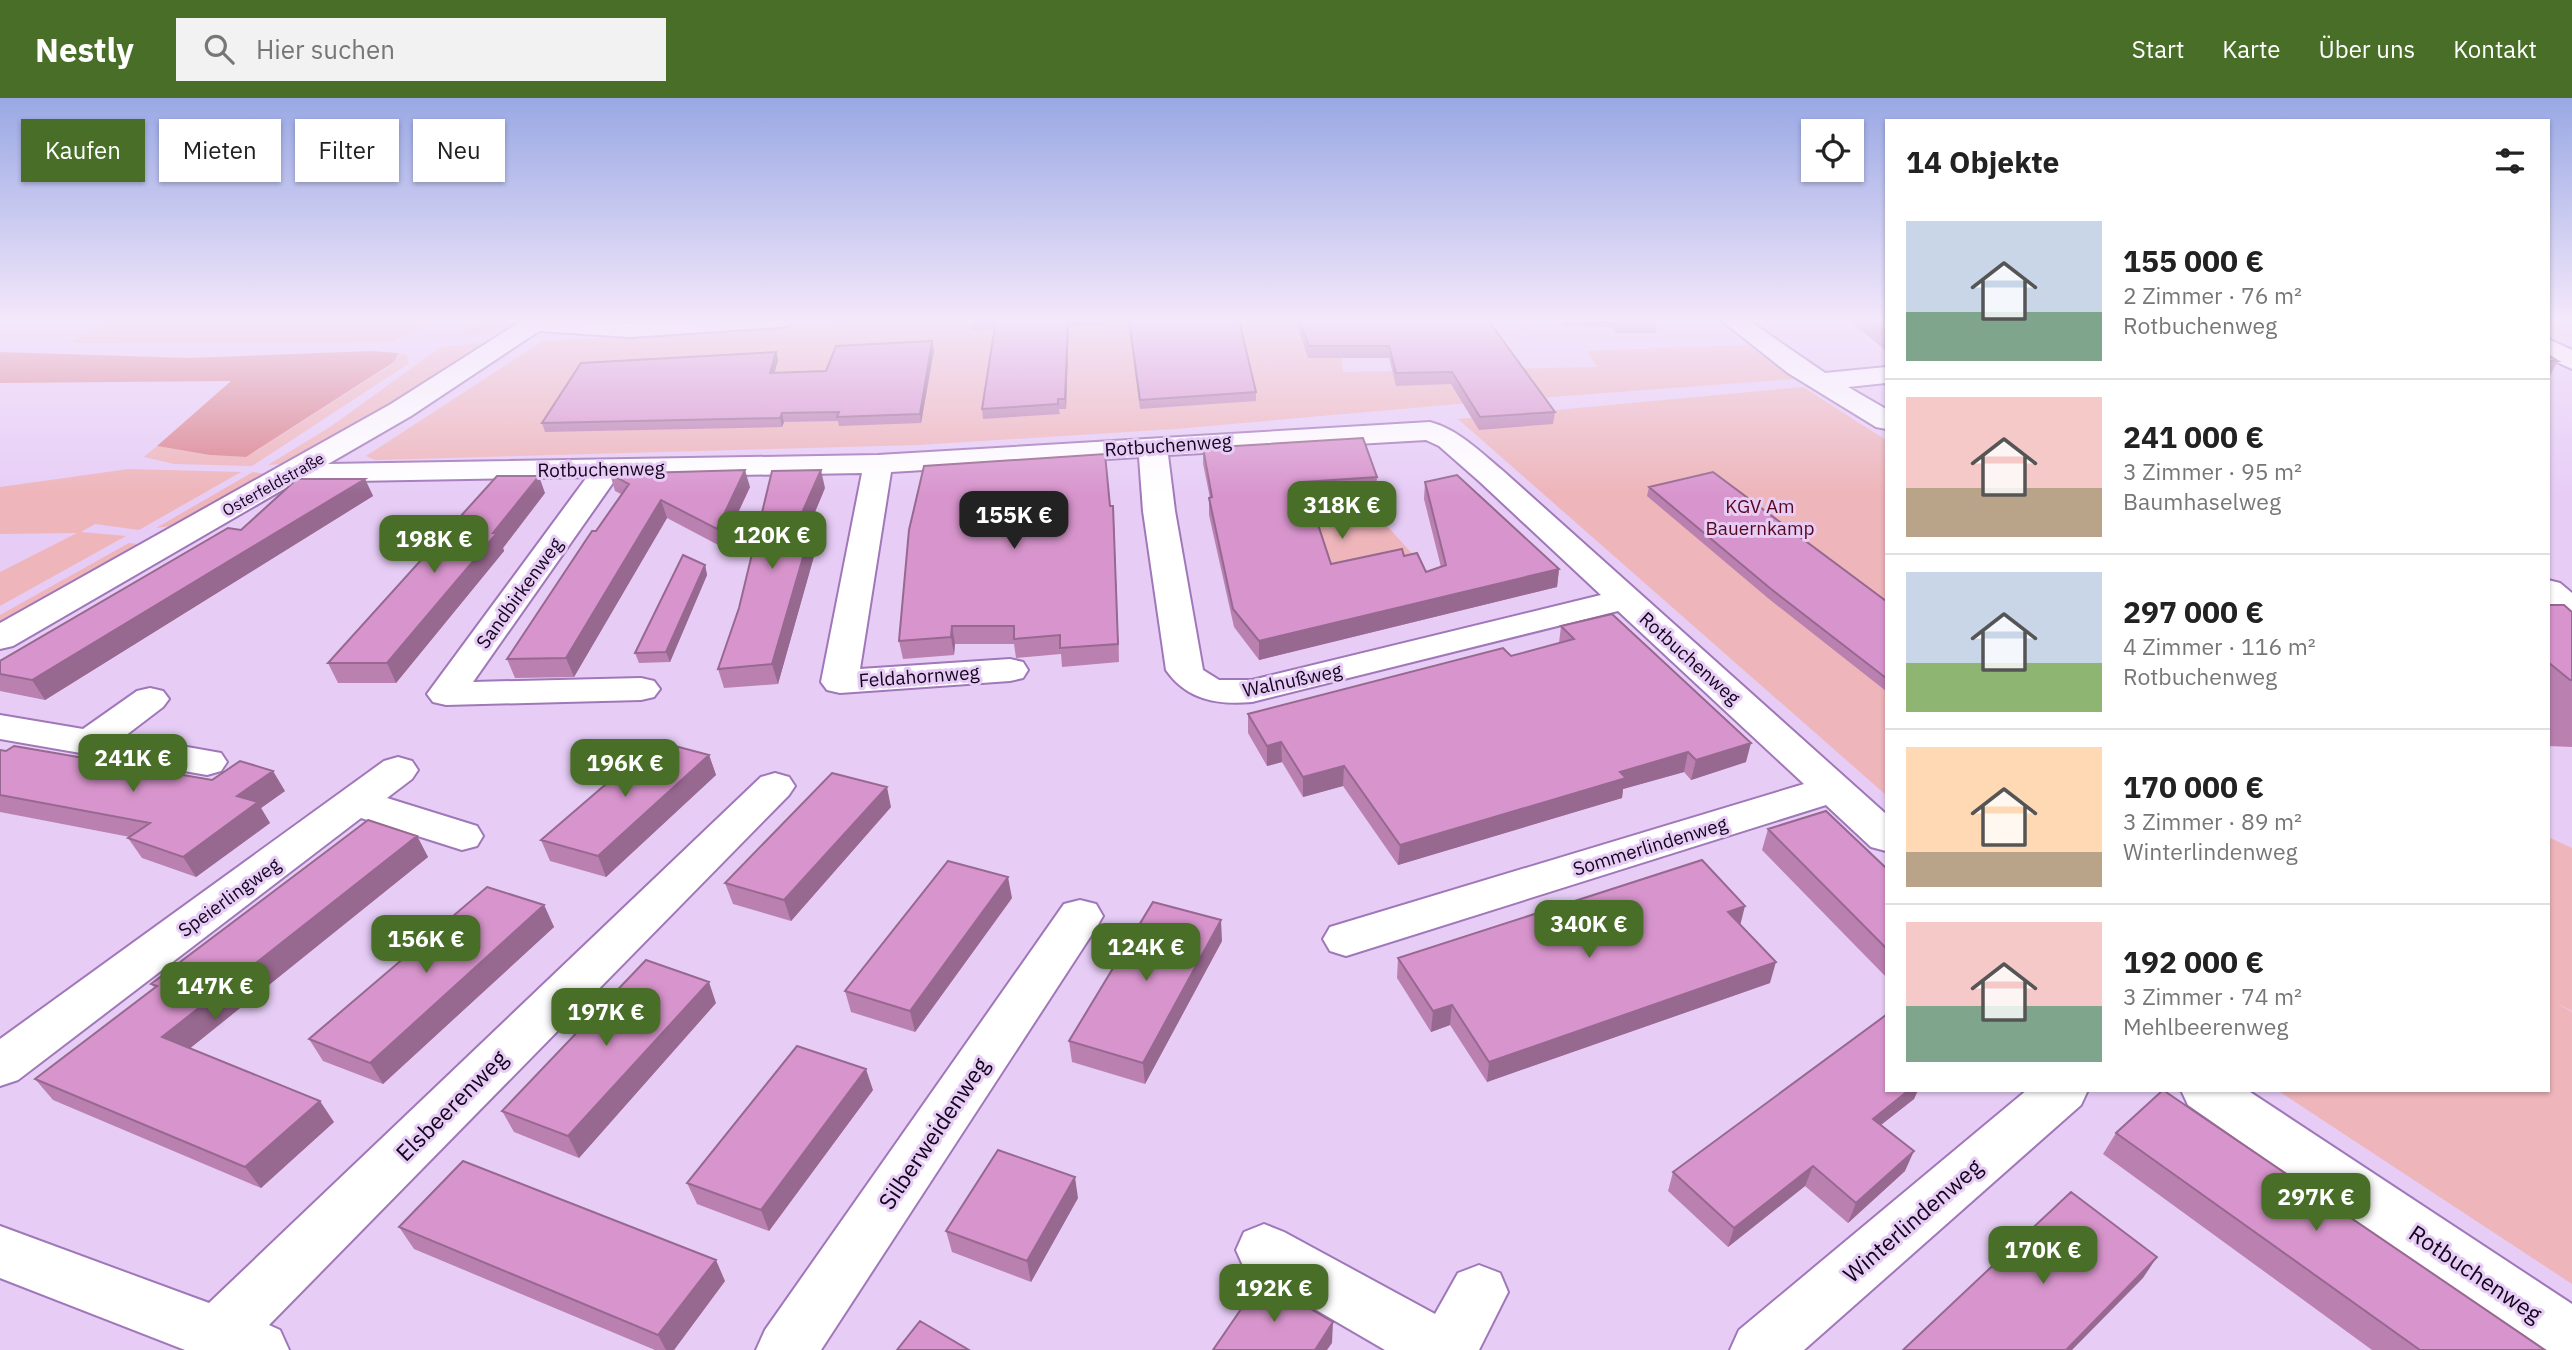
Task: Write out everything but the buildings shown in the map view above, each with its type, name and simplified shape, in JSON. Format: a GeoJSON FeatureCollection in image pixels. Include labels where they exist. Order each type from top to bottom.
{"type":"FeatureCollection","features":[{"type":"Feature","properties":{"kind":"street","name":"Osterfeldstraße"},"geometry":{"type":"LineString","coordinates":[[0,638],[293,473],[451,378]]}},
{"type":"Feature","properties":{"kind":"street"},"geometry":{"type":"LineString","coordinates":[[1818,378],[1885,420]]}},
{"type":"Feature","properties":{"kind":"street"},"geometry":{"type":"LineString","coordinates":[[1822,381],[1849,378]]}},
{"type":"Feature","properties":{"kind":"street","name":"Rotbuchenweg"},"geometry":{"type":"LineString","coordinates":[[293,473],[878,464],[1430,430],[1441,434],[1466,453],[1885,836]]}},
{"type":"Feature","properties":{"kind":"street","name":"Walnußweg"},"geometry":{"type":"LineString","coordinates":[[1153,446],[1159,511],[1184,670],[1192,681],[1206,689],[1228,693],[1252,691],[1625,599]]}},
{"type":"Feature","properties":{"kind":"street","name":"Feldahornweg"},"geometry":{"type":"LineString","coordinates":[[878,464],[840,682],[1010,670]]}},
{"type":"Feature","properties":{"kind":"street","name":"Sandbirkenweg"},"geometry":{"type":"LineString","coordinates":[[608,469],[446,694],[641,689]]}},
{"type":"Feature","properties":{"kind":"street"},"geometry":{"type":"LineString","coordinates":[[2550,589],[2572,585]]}},
{"type":"Feature","properties":{"kind":"street"},"geometry":{"type":"LineString","coordinates":[[2550,591],[2572,610]]}},
{"type":"Feature","properties":{"kind":"street"},"geometry":{"type":"LineString","coordinates":[[91,742],[150,699]]}},
{"type":"Feature","properties":{"kind":"street"},"geometry":{"type":"LineString","coordinates":[[0,727],[206,762]]}},
{"type":"Feature","properties":{"kind":"street","name":"Speierlingweg"},"geometry":{"type":"LineString","coordinates":[[0,1066],[398,770]]}},
{"type":"Feature","properties":{"kind":"street","name":"Elsbeerenweg"},"geometry":{"type":"LineString","coordinates":[[238,1343],[775,786]]}},
{"type":"Feature","properties":{"kind":"street","name":"Sommerlindenweg"},"geometry":{"type":"LineString","coordinates":[[1346,939],[1833,789]]}},
{"type":"Feature","properties":{"kind":"street"},"geometry":{"type":"LineString","coordinates":[[357,803],[462,836]]}},
{"type":"Feature","properties":{"kind":"street","name":"Silberweidenweg"},"geometry":{"type":"LineString","coordinates":[[786,1350],[1080,916]]}},
{"type":"Feature","properties":{"kind":"street","name":"Winterlindenweg"},"geometry":{"type":"LineString","coordinates":[[1760,1350],[2061,1092]]}},
{"type":"Feature","properties":{"kind":"street","name":"Rotbuchenweg"},"geometry":{"type":"LineString","coordinates":[[2209,1092],[2572,1338]]}},
{"type":"Feature","properties":{"kind":"street"},"geometry":{"type":"LineString","coordinates":[[1264,1250],[1441,1350]]}},
{"type":"Feature","properties":{"kind":"street"},"geometry":{"type":"LineString","coordinates":[[0,1252],[238,1343]]}},
{"type":"Feature","properties":{"kind":"street"},"geometry":{"type":"LineString","coordinates":[[1447,1350],[1479,1293]]}},
{"type":"Feature","properties":{"kind":"green space"},"geometry":{"type":"Polygon","coordinates":[[[370,378],[386,378],[252,466],[174,464],[144,457],[157,446],[210,455],[246,457],[370,378]]]}},
{"type":"Feature","properties":{"kind":"green space"},"geometry":{"type":"Polygon","coordinates":[[[397,378],[435,378],[295,463],[268,465],[330,427],[397,378]]]}},
{"type":"Feature","properties":{"kind":"green space"},"geometry":{"type":"Polygon","coordinates":[[[485,378],[1795,379],[1458,404],[1175,429],[918,445],[375,460],[366,456],[485,378]]]}},
{"type":"Feature","properties":{"kind":"green space","name":"KGV Am Bauernkamp"},"geometry":{"type":"Polygon","coordinates":[[[1803,387],[1885,439],[1885,794],[1458,419],[1803,387]]]}},
{"type":"Feature","properties":{"kind":"green space"},"geometry":{"type":"Polygon","coordinates":[[[129,469],[241,472],[139,530],[95,524],[81,532],[126,536],[0,606],[0,572],[77,533],[0,534],[0,487],[129,469]]]}},
{"type":"Feature","properties":{"kind":"green space"},"geometry":{"type":"Polygon","coordinates":[[[253,472],[273,475],[185,524],[156,528],[253,472]]]}},
{"type":"Feature","properties":{"kind":"green space"},"geometry":{"type":"Polygon","coordinates":[[[1368,505],[1418,560],[1335,579],[1313,509],[1368,505]]]}},
{"type":"Feature","properties":{"kind":"green space"},"geometry":{"type":"Polygon","coordinates":[[[129,543],[146,545],[0,627],[0,615],[129,543]]]}},
{"type":"Feature","properties":{"kind":"green space"},"geometry":{"type":"Polygon","coordinates":[[[2550,838],[2572,848],[2572,1011],[2554,1002],[2572,1012],[2572,1284],[2280,1092],[2550,1092],[2550,838]]]}},
{"type":"Feature","properties":{"kind":"shaded area"},"geometry":{"type":"Polygon","coordinates":[[[0,378],[368,378],[246,457],[210,455],[157,446],[231,381],[0,383],[0,378]]]}}]}
